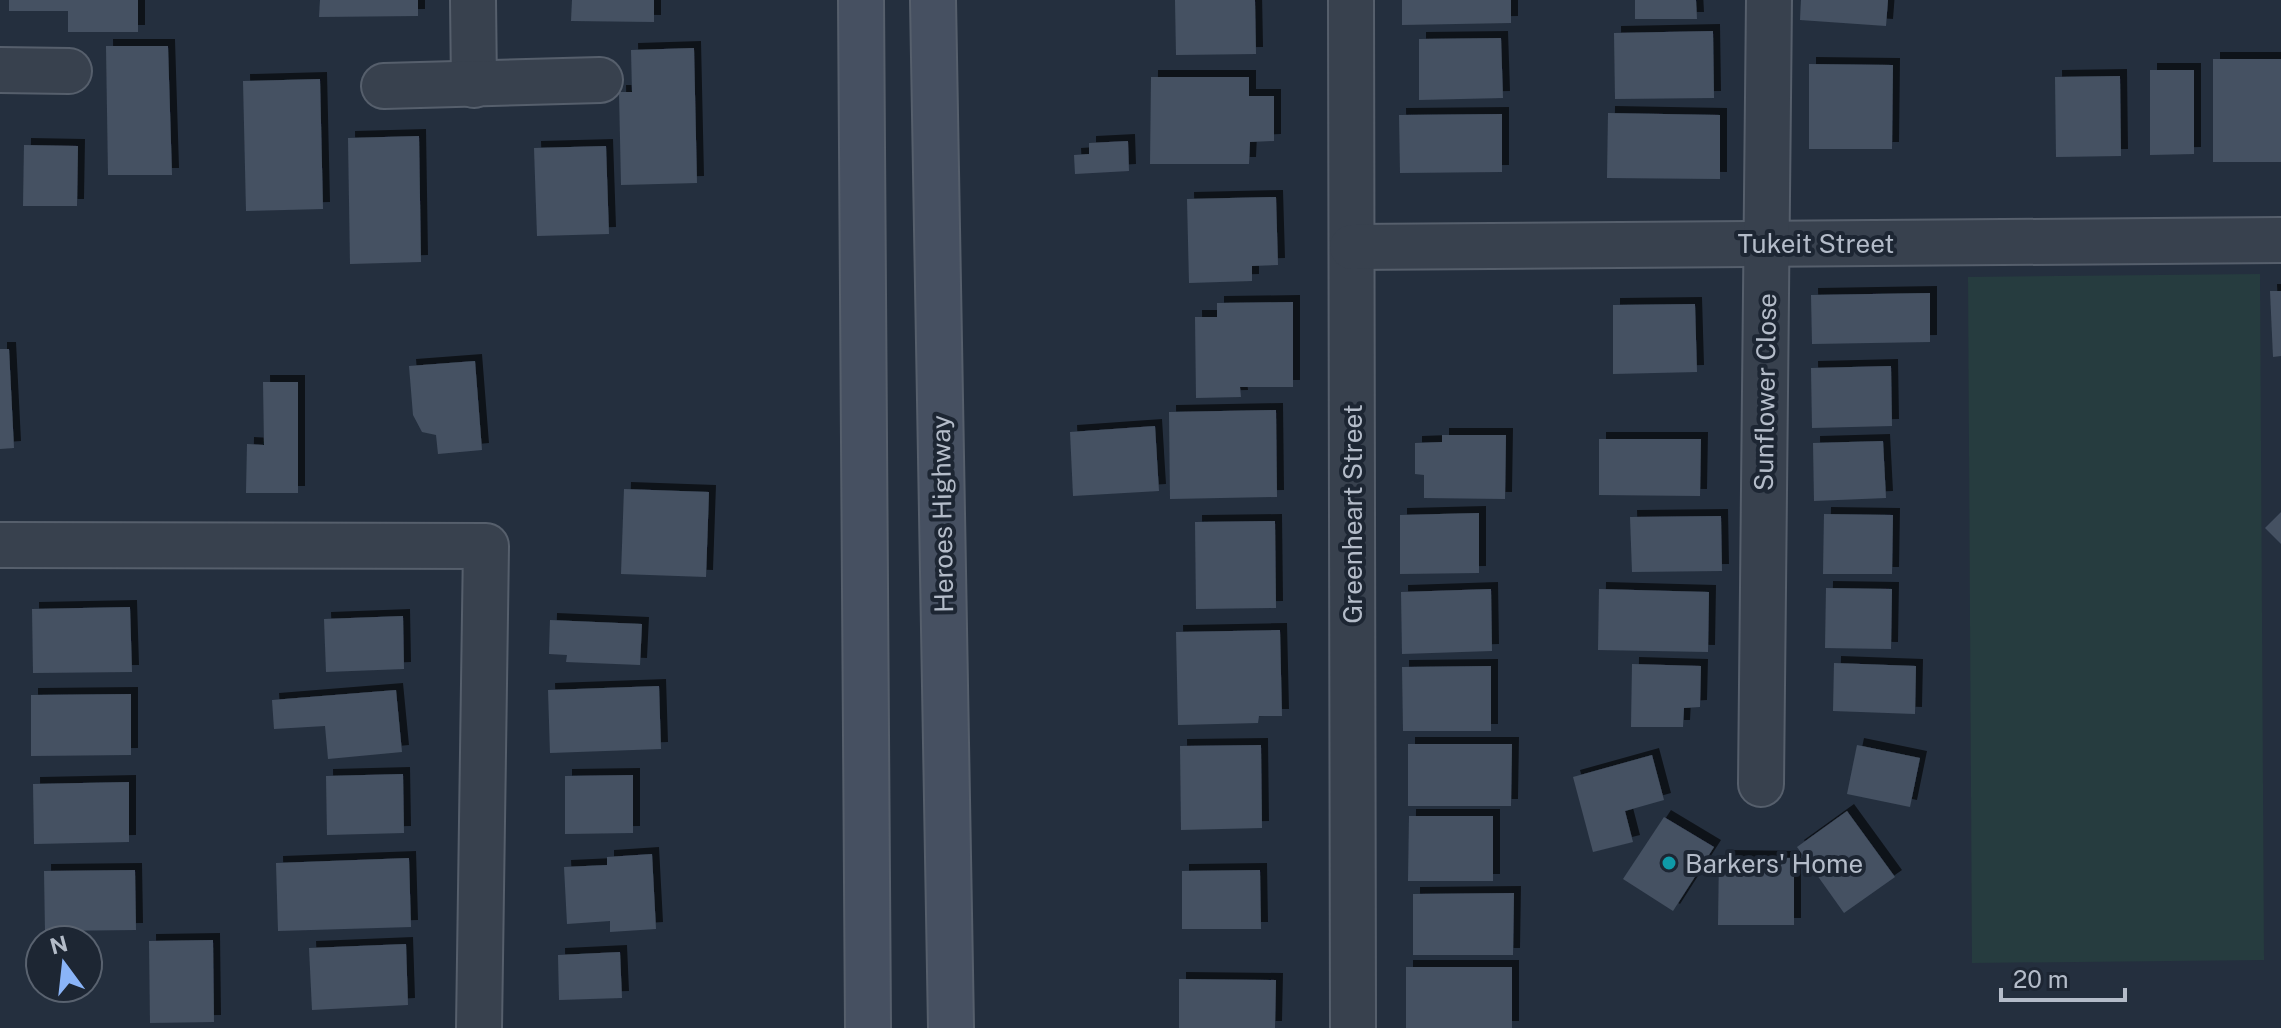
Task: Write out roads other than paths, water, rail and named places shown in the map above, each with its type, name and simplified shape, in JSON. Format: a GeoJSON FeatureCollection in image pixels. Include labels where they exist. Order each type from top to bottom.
{"type":"FeatureCollection","features":[{"type":"Feature","properties":{"kind":"main road"},"geometry":{"type":"LineString","coordinates":[[861,0],[868,1028]]}},
{"type":"Feature","properties":{"kind":"main road","name":"Heroes Highway"},"geometry":{"type":"LineString","coordinates":[[933,0],[951,1028]]}},
{"type":"Feature","properties":{"kind":"street"},"geometry":{"type":"LineString","coordinates":[[473,0],[474,85]]}},
{"type":"Feature","properties":{"kind":"street","name":"Greenheart Street"},"geometry":{"type":"LineString","coordinates":[[1351,0],[1353,1028]]}},
{"type":"Feature","properties":{"kind":"street","name":"Sunflower Close"},"geometry":{"type":"LineString","coordinates":[[1761,784],[1769,0]]}},
{"type":"Feature","properties":{"kind":"street"},"geometry":{"type":"LineString","coordinates":[[0,70],[69,71]]}},
{"type":"Feature","properties":{"kind":"street"},"geometry":{"type":"LineString","coordinates":[[384,86],[600,80]]}},
{"type":"Feature","properties":{"kind":"street","name":"Tukeit Street"},"geometry":{"type":"LineString","coordinates":[[1352,247],[2281,240]]}},
{"type":"Feature","properties":{"kind":"street"},"geometry":{"type":"LineString","coordinates":[[0,545],[486,546],[479,1028]]}},
{"type":"Feature","properties":{"kind":"place","name":"Barkers' Home"},"geometry":{"type":"Point","coordinates":[1669,863]}}]}
